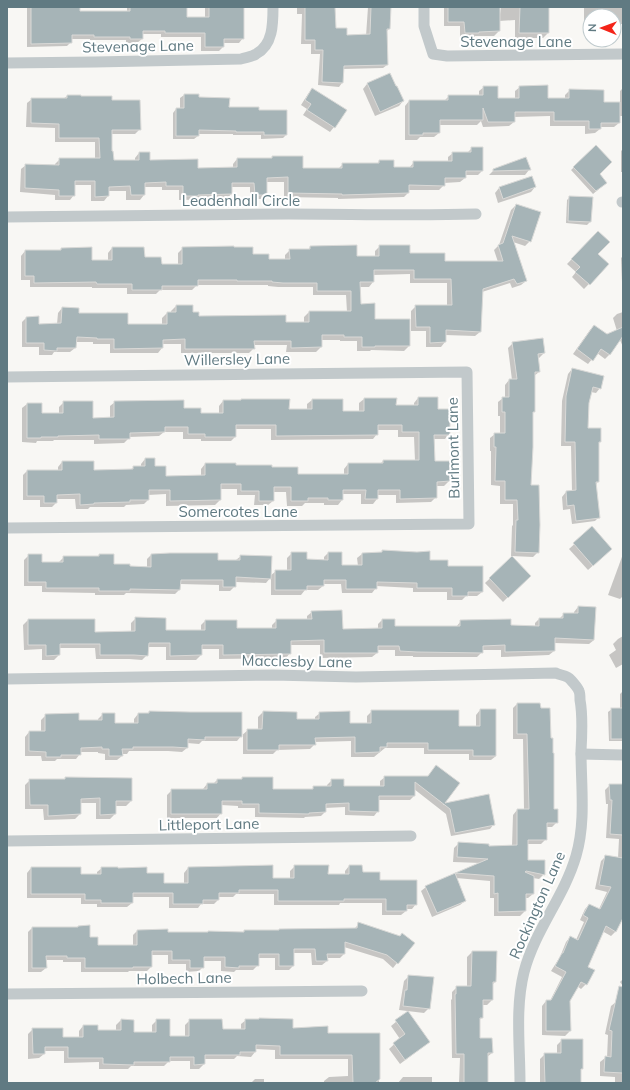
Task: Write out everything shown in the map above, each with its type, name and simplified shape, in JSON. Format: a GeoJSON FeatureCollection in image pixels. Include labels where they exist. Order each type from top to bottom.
{"type":"FeatureCollection","features":[{"type":"Feature","properties":{"kind":"street","name":"Stevenage Lane"},"geometry":{"type":"LineString","coordinates":[[7,63],[241,59],[256,55],[267,46],[272,30],[273,7]]}},
{"type":"Feature","properties":{"kind":"street","name":"Stevenage Lane"},"geometry":{"type":"LineString","coordinates":[[424,7],[424,26],[433,54],[447,56],[623,54]]}},
{"type":"Feature","properties":{"kind":"street","name":"Leadenhall Circle"},"geometry":{"type":"LineString","coordinates":[[7,217],[476,214]]}},
{"type":"Feature","properties":{"kind":"street","name":"Willersley Lane"},"geometry":{"type":"LineString","coordinates":[[7,377],[467,372]]}},
{"type":"Feature","properties":{"kind":"street","name":"Burlmont Lane"},"geometry":{"type":"LineString","coordinates":[[467,372],[469,524]]}},
{"type":"Feature","properties":{"kind":"street","name":"Somercotes Lane"},"geometry":{"type":"LineString","coordinates":[[7,528],[469,524]]}},
{"type":"Feature","properties":{"kind":"street","name":"Macclesby Lane"},"geometry":{"type":"LineString","coordinates":[[7,679],[273,675],[356,677],[556,673],[568,677],[579,690]]}},
{"type":"Feature","properties":{"kind":"street","name":"Rockington Lane"},"geometry":{"type":"LineString","coordinates":[[520,1083],[519,1035],[521,987],[526,966],[532,946],[565,884],[580,841],[582,812],[582,709],[579,690]]}},
{"type":"Feature","properties":{"kind":"street"},"geometry":{"type":"LineString","coordinates":[[581,754],[623,755]]}},
{"type":"Feature","properties":{"kind":"street","name":"Littleport Lane"},"geometry":{"type":"LineString","coordinates":[[7,841],[411,836]]}},
{"type":"Feature","properties":{"kind":"street","name":"Holbech Lane"},"geometry":{"type":"LineString","coordinates":[[7,994],[362,991]]}},
{"type":"Feature","properties":{"kind":"building"},"geometry":{"type":"Polygon","coordinates":[[[31,7],[80,7],[80,11],[130,11],[130,7],[187,7],[187,17],[209,17],[209,7],[244,7],[244,39],[224,39],[224,47],[205,47],[205,33],[165,33],[165,31],[143,31],[143,39],[130,39],[130,37],[94,37],[94,35],[72,35],[72,43],[31,44],[31,7]]]}},
{"type":"Feature","properties":{"kind":"building"},"geometry":{"type":"Polygon","coordinates":[[[305,7],[335,7],[336,28],[347,28],[347,35],[370,34],[371,7],[391,7],[390,29],[387,29],[388,65],[344,66],[343,83],[322,82],[323,50],[315,50],[315,40],[305,40],[305,7]]]}},
{"type":"Feature","properties":{"kind":"building"},"geometry":{"type":"Polygon","coordinates":[[[448,7],[500,7],[500,31],[465,33],[464,22],[448,22],[448,7]]]}},
{"type":"Feature","properties":{"kind":"building"},"geometry":{"type":"Polygon","coordinates":[[[520,7],[549,7],[549,33],[519,33],[520,7]]]}},
{"type":"Feature","properties":{"kind":"building"},"geometry":{"type":"Polygon","coordinates":[[[390,73],[404,101],[380,112],[367,83],[390,73]]]}},
{"type":"Feature","properties":{"kind":"building"},"geometry":{"type":"Polygon","coordinates":[[[548,85],[548,98],[569,98],[569,89],[604,90],[604,102],[620,102],[620,123],[601,123],[601,129],[589,129],[589,121],[554,121],[554,112],[515,112],[515,122],[488,122],[483,108],[483,120],[440,120],[440,133],[409,135],[409,100],[448,100],[448,95],[483,95],[483,86],[498,86],[498,98],[519,98],[519,86],[548,85]]]}},
{"type":"Feature","properties":{"kind":"building"},"geometry":{"type":"Polygon","coordinates":[[[312,88],[347,110],[335,128],[307,110],[311,104],[305,100],[312,88]]]}},
{"type":"Feature","properties":{"kind":"building"},"geometry":{"type":"Polygon","coordinates":[[[184,94],[199,94],[199,97],[230,98],[229,107],[259,107],[259,110],[287,110],[287,135],[264,135],[264,132],[199,130],[199,136],[176,136],[176,108],[184,108],[184,94]]]}},
{"type":"Feature","properties":{"kind":"building"},"geometry":{"type":"Polygon","coordinates":[[[67,95],[112,96],[112,100],[140,100],[141,130],[112,130],[112,151],[114,160],[139,160],[139,152],[150,152],[150,160],[198,159],[198,168],[237,167],[237,158],[272,158],[272,156],[303,156],[303,168],[342,168],[342,163],[379,163],[379,160],[394,160],[394,167],[413,167],[413,161],[452,161],[452,152],[471,152],[471,147],[483,147],[483,171],[466,171],[466,178],[445,178],[445,186],[409,185],[409,193],[342,195],[288,193],[288,177],[267,178],[267,195],[255,195],[254,183],[232,183],[232,194],[198,196],[183,196],[183,186],[166,186],[166,182],[145,183],[145,195],[131,195],[130,186],[109,187],[109,196],[95,197],[95,181],[75,181],[75,196],[59,196],[59,190],[25,188],[25,164],[59,165],[59,158],[100,158],[99,138],[59,138],[59,124],[31,123],[31,98],[67,98],[67,95]]]}},
{"type":"Feature","properties":{"kind":"building"},"geometry":{"type":"Polygon","coordinates":[[[596,145],[612,162],[600,174],[607,183],[596,191],[573,167],[596,145]]]}},
{"type":"Feature","properties":{"kind":"building"},"geometry":{"type":"Polygon","coordinates":[[[526,157],[531,170],[493,171],[493,169],[526,157]]]}},
{"type":"Feature","properties":{"kind":"building"},"geometry":{"type":"Polygon","coordinates":[[[532,176],[536,187],[503,199],[499,187],[532,176]]]}},
{"type":"Feature","properties":{"kind":"building"},"geometry":{"type":"Polygon","coordinates":[[[569,196],[593,197],[591,222],[568,221],[569,196]]]}},
{"type":"Feature","properties":{"kind":"building"},"geometry":{"type":"Polygon","coordinates":[[[516,204],[541,212],[531,242],[512,236],[527,281],[517,284],[514,279],[483,289],[481,332],[446,330],[446,342],[430,343],[430,327],[416,327],[415,305],[452,305],[451,279],[414,279],[414,270],[374,270],[374,282],[360,282],[361,304],[375,303],[375,319],[410,319],[410,346],[362,347],[362,337],[344,337],[344,335],[322,335],[322,347],[291,348],[291,341],[254,341],[255,349],[185,349],[185,339],[163,340],[163,348],[114,349],[114,339],[77,337],[76,348],[57,348],[57,351],[44,350],[44,343],[26,343],[26,317],[39,316],[39,324],[61,323],[62,307],[79,308],[79,313],[128,313],[128,324],[167,324],[167,312],[176,312],[176,305],[193,305],[193,312],[199,312],[199,316],[286,315],[286,322],[309,322],[309,311],[351,311],[351,291],[317,291],[317,283],[283,283],[272,281],[237,280],[198,280],[198,286],[162,286],[162,290],[132,290],[132,284],[97,284],[96,282],[34,283],[34,276],[25,276],[25,250],[61,250],[61,248],[92,247],[92,260],[112,260],[112,247],[144,247],[145,257],[161,257],[162,264],[182,264],[182,247],[253,247],[253,254],[269,254],[269,259],[290,259],[289,249],[310,249],[310,246],[357,245],[357,256],[379,256],[379,245],[410,245],[410,253],[445,253],[445,261],[503,261],[498,245],[503,243],[516,204]]]}},
{"type":"Feature","properties":{"kind":"building"},"geometry":{"type":"Polygon","coordinates":[[[598,231],[610,242],[598,254],[609,264],[590,285],[575,272],[580,267],[571,259],[598,231]]]}},
{"type":"Feature","properties":{"kind":"building"},"geometry":{"type":"Polygon","coordinates":[[[594,325],[607,334],[623,327],[623,336],[610,355],[601,349],[593,361],[577,349],[594,325]]]}},
{"type":"Feature","properties":{"kind":"building"},"geometry":{"type":"Polygon","coordinates":[[[543,338],[545,353],[538,354],[540,372],[535,372],[535,412],[533,412],[531,485],[539,485],[539,553],[515,552],[516,520],[518,520],[517,500],[505,500],[505,481],[495,481],[496,447],[494,447],[494,433],[505,433],[505,412],[502,412],[502,397],[509,397],[509,379],[517,379],[512,342],[543,338]]]}},
{"type":"Feature","properties":{"kind":"building"},"geometry":{"type":"Polygon","coordinates":[[[572,368],[604,376],[601,389],[593,387],[589,403],[588,428],[601,428],[601,442],[599,442],[599,482],[596,482],[600,518],[576,521],[574,505],[567,506],[566,491],[576,490],[575,442],[565,442],[566,396],[572,368]]]}},
{"type":"Feature","properties":{"kind":"building"},"geometry":{"type":"Polygon","coordinates":[[[418,397],[438,397],[438,409],[450,409],[450,435],[434,435],[435,461],[450,461],[450,481],[437,482],[437,498],[400,499],[400,490],[378,490],[378,499],[365,499],[366,490],[343,490],[343,500],[308,498],[308,501],[291,501],[291,487],[274,487],[274,501],[259,501],[259,491],[241,491],[241,484],[221,484],[221,500],[170,501],[170,490],[149,490],[149,500],[130,500],[130,502],[80,505],[80,494],[57,495],[57,503],[44,503],[44,496],[27,496],[27,470],[62,470],[62,461],[94,461],[94,470],[133,469],[133,466],[145,466],[145,458],[155,458],[155,466],[166,466],[166,476],[205,475],[205,463],[236,463],[236,465],[298,467],[298,474],[348,474],[348,463],[383,463],[383,460],[419,460],[419,432],[402,432],[402,425],[378,425],[378,435],[276,436],[276,425],[236,425],[236,437],[205,437],[205,434],[188,434],[188,427],[165,427],[165,432],[130,433],[130,439],[99,439],[99,435],[27,438],[27,403],[42,403],[42,413],[63,413],[63,401],[93,401],[93,418],[114,417],[114,401],[184,400],[184,408],[201,408],[201,413],[223,413],[223,400],[290,399],[289,409],[312,409],[312,399],[343,399],[343,411],[364,411],[364,398],[397,398],[396,405],[418,405],[418,397]]]}},
{"type":"Feature","properties":{"kind":"building"},"geometry":{"type":"Polygon","coordinates":[[[592,526],[612,549],[593,566],[573,543],[592,526]]]}},
{"type":"Feature","properties":{"kind":"building"},"geometry":{"type":"Polygon","coordinates":[[[382,550],[417,552],[430,551],[430,560],[448,560],[448,566],[483,566],[483,592],[468,592],[468,596],[452,596],[452,588],[417,588],[417,583],[377,582],[377,589],[346,589],[346,580],[324,580],[324,586],[307,586],[307,590],[275,590],[275,570],[291,570],[291,552],[307,552],[307,559],[328,560],[328,552],[342,552],[342,565],[362,565],[362,553],[382,552],[382,550]]]}},
{"type":"Feature","properties":{"kind":"building"},"geometry":{"type":"Polygon","coordinates":[[[218,553],[218,560],[240,560],[240,555],[272,556],[271,579],[236,577],[236,587],[223,587],[223,580],[181,580],[180,590],[130,589],[130,591],[99,591],[99,588],[46,588],[46,582],[28,582],[28,554],[42,554],[42,562],[63,562],[63,556],[99,556],[99,554],[114,554],[114,564],[130,564],[130,566],[151,567],[151,554],[218,553]]]}},
{"type":"Feature","properties":{"kind":"building"},"geometry":{"type":"Polygon","coordinates":[[[512,556],[531,576],[508,598],[489,578],[512,556]]]}},
{"type":"Feature","properties":{"kind":"building"},"geometry":{"type":"Polygon","coordinates":[[[578,606],[596,607],[594,640],[555,638],[555,651],[505,652],[505,645],[483,646],[483,653],[417,652],[400,651],[399,646],[378,646],[378,653],[324,653],[324,640],[291,641],[291,654],[223,655],[223,645],[202,645],[202,655],[170,656],[170,643],[149,643],[148,656],[100,655],[100,644],[60,644],[60,655],[46,656],[46,645],[28,645],[28,619],[95,619],[95,632],[135,631],[135,617],[166,618],[166,630],[205,630],[205,620],[237,620],[237,628],[276,628],[276,619],[312,619],[311,611],[342,610],[343,629],[382,628],[382,619],[395,619],[395,626],[460,626],[460,620],[511,619],[511,625],[539,626],[539,618],[563,618],[563,613],[578,613],[578,606]]]}},
{"type":"Feature","properties":{"kind":"building"},"geometry":{"type":"Polygon","coordinates":[[[517,703],[540,703],[541,708],[550,708],[551,738],[553,738],[554,753],[554,809],[558,809],[558,823],[547,823],[547,840],[528,840],[528,860],[545,860],[545,875],[525,872],[534,876],[534,894],[526,894],[526,911],[498,912],[498,893],[494,894],[494,876],[455,873],[488,859],[457,857],[458,842],[489,844],[489,846],[517,845],[517,809],[529,809],[527,734],[517,734],[517,703]]]}},
{"type":"Feature","properties":{"kind":"building"},"geometry":{"type":"Polygon","coordinates":[[[611,708],[623,708],[623,739],[611,739],[611,708]]]}},
{"type":"Feature","properties":{"kind":"building"},"geometry":{"type":"Polygon","coordinates":[[[480,709],[496,709],[496,756],[473,756],[473,750],[428,750],[428,743],[387,743],[387,747],[380,747],[380,752],[355,753],[355,737],[315,738],[316,745],[279,745],[279,750],[247,750],[247,729],[262,729],[263,711],[297,712],[297,719],[319,719],[319,712],[350,711],[350,723],[371,723],[371,710],[459,710],[459,726],[480,726],[480,709]]]}},
{"type":"Feature","properties":{"kind":"building"},"geometry":{"type":"Polygon","coordinates":[[[149,711],[242,712],[242,737],[205,737],[205,740],[188,739],[188,748],[133,747],[133,749],[122,749],[123,756],[109,756],[109,749],[102,749],[102,747],[81,748],[81,755],[61,755],[61,757],[46,757],[46,752],[29,751],[29,731],[45,731],[45,714],[79,713],[79,720],[102,720],[102,713],[115,713],[115,723],[138,723],[138,713],[149,713],[149,711]]]}},
{"type":"Feature","properties":{"kind":"building"},"geometry":{"type":"Polygon","coordinates":[[[436,765],[460,783],[445,803],[489,794],[495,825],[455,833],[450,809],[415,782],[415,796],[379,796],[379,812],[349,811],[349,803],[326,804],[326,812],[309,814],[259,813],[259,804],[242,804],[242,801],[222,801],[222,814],[171,814],[171,789],[207,789],[207,783],[217,783],[217,779],[273,777],[273,789],[313,789],[313,786],[331,786],[331,779],[344,779],[344,786],[384,786],[384,776],[428,776],[436,765]]]}},
{"type":"Feature","properties":{"kind":"building"},"geometry":{"type":"Polygon","coordinates":[[[65,777],[132,778],[132,801],[116,801],[116,814],[100,815],[100,798],[81,799],[81,814],[48,816],[48,805],[30,805],[29,779],[65,779],[65,777]]]}},
{"type":"Feature","properties":{"kind":"building"},"geometry":{"type":"Polygon","coordinates":[[[609,784],[623,784],[623,835],[610,834],[612,800],[610,800],[609,784]]]}},
{"type":"Feature","properties":{"kind":"building"},"geometry":{"type":"Polygon","coordinates":[[[605,855],[623,858],[623,918],[616,932],[606,926],[588,967],[595,970],[587,985],[581,982],[570,1001],[571,1031],[546,1031],[546,1000],[551,1000],[566,972],[555,966],[563,953],[570,936],[578,940],[588,918],[583,915],[589,904],[600,909],[611,887],[599,885],[605,855]]]}},
{"type":"Feature","properties":{"kind":"building"},"geometry":{"type":"Polygon","coordinates":[[[273,865],[273,878],[294,878],[294,865],[329,865],[328,874],[349,874],[349,865],[362,865],[363,872],[380,872],[380,880],[417,880],[417,905],[407,905],[407,911],[386,911],[386,899],[344,899],[344,901],[278,901],[278,890],[239,890],[239,893],[219,893],[219,900],[203,900],[203,904],[173,904],[173,893],[133,893],[133,903],[101,903],[101,900],[85,900],[85,894],[31,894],[31,867],[81,867],[81,874],[101,874],[101,867],[147,867],[147,873],[164,873],[164,883],[188,883],[188,867],[273,865]]]}},
{"type":"Feature","properties":{"kind":"building"},"geometry":{"type":"Polygon","coordinates":[[[455,873],[466,901],[437,913],[425,886],[455,873]]]}},
{"type":"Feature","properties":{"kind":"building"},"geometry":{"type":"Polygon","coordinates":[[[358,922],[400,936],[402,933],[415,943],[398,964],[387,955],[345,942],[345,954],[327,954],[328,961],[316,961],[315,949],[294,949],[294,966],[279,966],[279,954],[259,954],[259,966],[239,966],[239,968],[225,967],[225,957],[204,957],[204,968],[190,968],[190,960],[172,960],[172,951],[152,951],[152,967],[85,968],[85,958],[46,956],[47,968],[32,968],[32,927],[78,927],[90,925],[90,937],[98,937],[98,945],[137,945],[137,930],[168,929],[168,932],[244,932],[244,930],[357,928],[358,922]]]}},
{"type":"Feature","properties":{"kind":"building"},"geometry":{"type":"Polygon","coordinates":[[[472,951],[497,951],[496,982],[493,982],[493,1000],[483,1000],[483,1018],[480,1018],[480,1038],[492,1038],[493,1053],[488,1053],[488,1083],[464,1083],[464,1054],[456,1054],[456,986],[471,986],[472,951]]]}},
{"type":"Feature","properties":{"kind":"building"},"geometry":{"type":"Polygon","coordinates":[[[408,975],[434,977],[430,1009],[403,1006],[405,990],[407,990],[408,975]]]}},
{"type":"Feature","properties":{"kind":"building"},"geometry":{"type":"Polygon","coordinates":[[[619,986],[623,987],[623,1073],[604,1072],[605,1056],[611,1057],[612,1031],[609,1030],[619,986]]]}},
{"type":"Feature","properties":{"kind":"building"},"geometry":{"type":"Polygon","coordinates":[[[408,1011],[430,1042],[405,1060],[393,1043],[405,1034],[395,1020],[408,1011]]]}},
{"type":"Feature","properties":{"kind":"building"},"geometry":{"type":"Polygon","coordinates":[[[121,1019],[134,1020],[134,1032],[156,1032],[156,1019],[170,1019],[170,1036],[189,1036],[189,1019],[222,1019],[223,1029],[245,1029],[245,1019],[293,1019],[293,1028],[328,1026],[328,1033],[380,1033],[380,1079],[375,1083],[353,1083],[352,1055],[280,1055],[280,1046],[256,1045],[256,1052],[240,1052],[240,1055],[205,1055],[205,1064],[194,1065],[194,1057],[170,1057],[170,1062],[134,1062],[134,1065],[103,1064],[103,1058],[68,1058],[68,1047],[45,1047],[45,1054],[33,1054],[32,1028],[63,1028],[63,1037],[83,1037],[83,1025],[98,1025],[98,1030],[121,1030],[121,1019]]]}},
{"type":"Feature","properties":{"kind":"building"},"geometry":{"type":"Polygon","coordinates":[[[561,1039],[583,1039],[583,1069],[581,1069],[581,1083],[545,1083],[544,1053],[561,1053],[561,1039]]]}}]}
